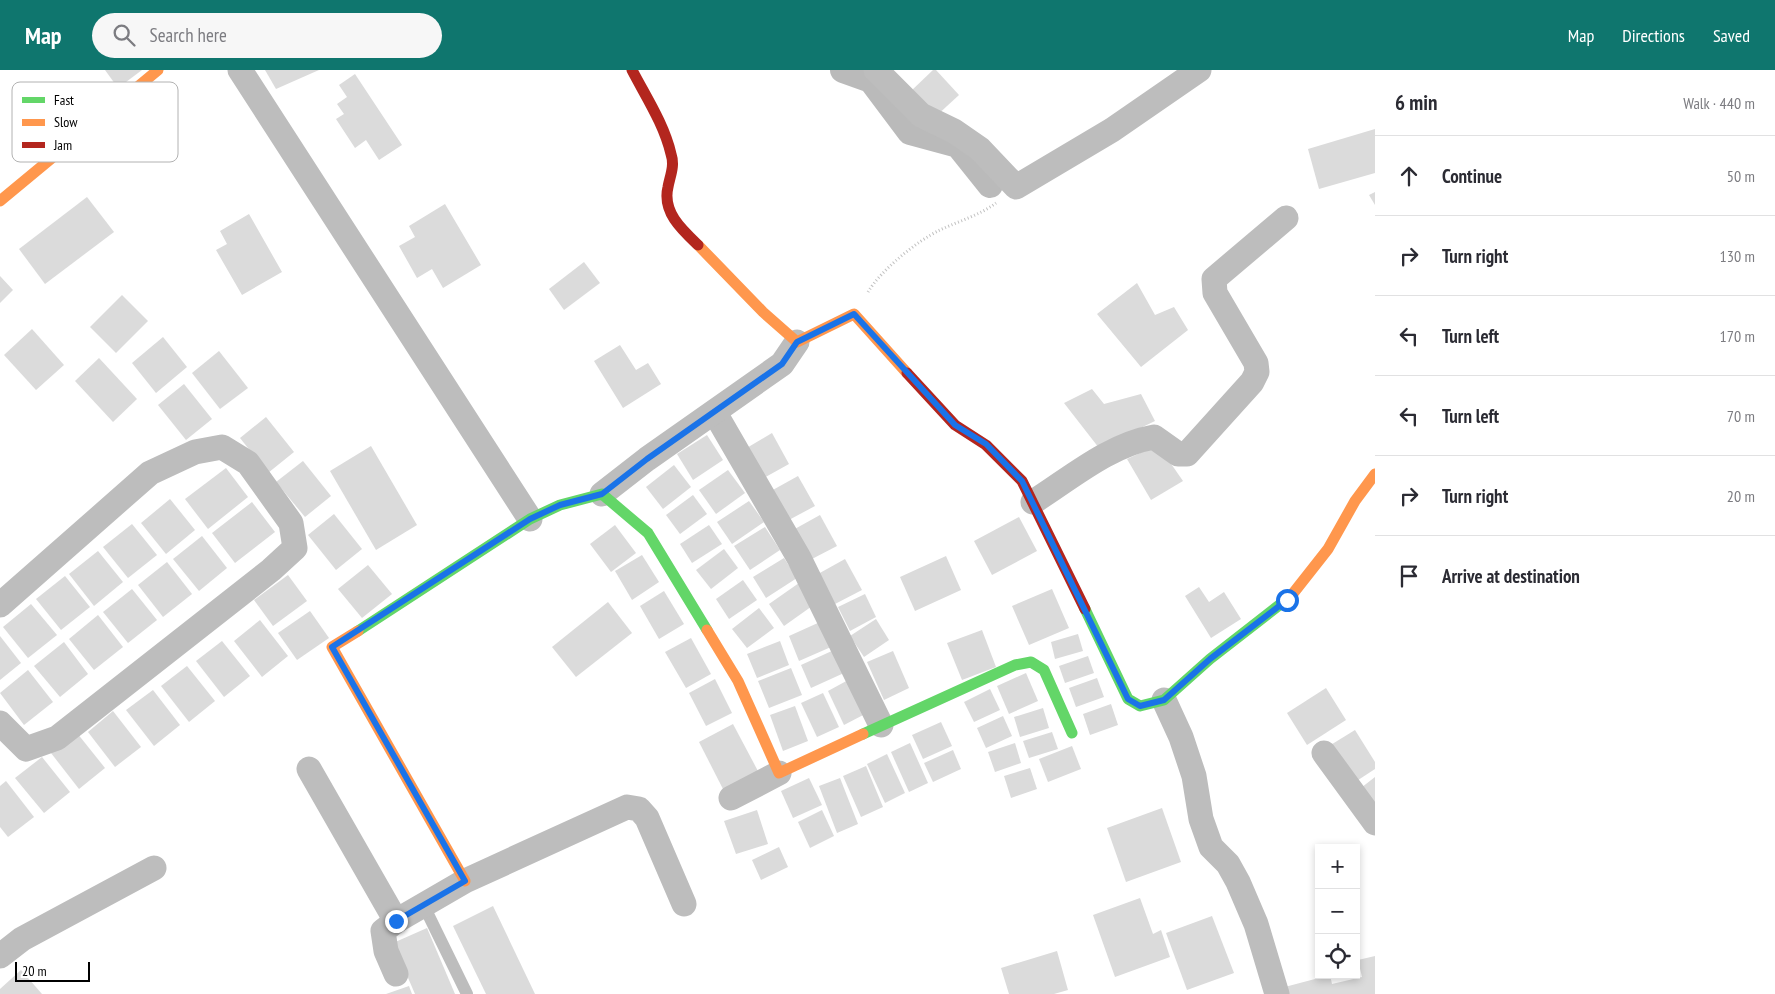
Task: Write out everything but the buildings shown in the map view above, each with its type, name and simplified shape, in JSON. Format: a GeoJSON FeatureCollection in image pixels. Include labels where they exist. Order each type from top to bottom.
{"type":"FeatureCollection","features":[{"type":"Feature","properties":{"kind":"street"},"geometry":{"type":"LineString","coordinates":[[143,82],[158,70]]}},
{"type":"Feature","properties":{"kind":"street"},"geometry":{"type":"LineString","coordinates":[[240,70],[530,519]]}},
{"type":"Feature","properties":{"kind":"street"},"geometry":{"type":"LineString","coordinates":[[632,70],[659,120],[673,163],[666,191],[668,208],[679,227],[710,256],[772,323],[797,342]]}},
{"type":"Feature","properties":{"kind":"street"},"geometry":{"type":"LineString","coordinates":[[876,70],[921,115],[954,131],[980,149],[1016,187],[1112,130],[1199,70]]}},
{"type":"Feature","properties":{"kind":"street"},"geometry":{"type":"LineString","coordinates":[[0,200],[46,162]]}},
{"type":"Feature","properties":{"kind":"street"},"geometry":{"type":"LineString","coordinates":[[1033,502],[1103,456],[1137,440],[1154,437],[1178,454],[1187,454],[1252,382],[1257,372],[1256,363],[1215,293],[1214,279],[1286,218]]}},
{"type":"Feature","properties":{"kind":"street"},"geometry":{"type":"LineString","coordinates":[[465,881],[332,647],[530,519],[560,505],[602,494],[647,459],[715,413],[782,364],[797,342],[854,314],[955,425],[986,444],[1018,477],[1033,502],[1128,699],[1140,706],[1164,700],[1210,659],[1287,600],[1328,549],[1355,501],[1375,474]]}},
{"type":"Feature","properties":{"kind":"street"},"geometry":{"type":"LineString","coordinates":[[715,413],[799,558],[881,725]]}},
{"type":"Feature","properties":{"kind":"street"},"geometry":{"type":"LineString","coordinates":[[0,605],[150,473],[195,452],[222,447],[248,462],[291,523],[295,548],[57,738],[26,749],[0,723]]}},
{"type":"Feature","properties":{"kind":"street"},"geometry":{"type":"LineString","coordinates":[[602,494],[648,533],[738,681],[779,773]]}},
{"type":"Feature","properties":{"kind":"street"},"geometry":{"type":"LineString","coordinates":[[731,798],[881,725],[1014,665],[1031,662],[1044,670],[1072,733]]}},
{"type":"Feature","properties":{"kind":"street"},"geometry":{"type":"LineString","coordinates":[[1164,700],[1181,737],[1194,776],[1201,819],[1211,847],[1228,864],[1238,882],[1256,924],[1277,994]]}},
{"type":"Feature","properties":{"kind":"street"},"geometry":{"type":"LineString","coordinates":[[1324,753],[1375,823]]}},
{"type":"Feature","properties":{"kind":"street"},"geometry":{"type":"LineString","coordinates":[[308,769],[396,921]]}},
{"type":"Feature","properties":{"kind":"street"},"geometry":{"type":"LineString","coordinates":[[396,974],[386,951],[383,931],[396,921],[465,881],[627,807],[639,809],[647,818],[684,904]]}},
{"type":"Feature","properties":{"kind":"street"},"geometry":{"type":"LineString","coordinates":[[0,956],[22,939],[154,868]]}},
{"type":"Feature","properties":{"kind":"lane"},"geometry":{"type":"LineString","coordinates":[[424,906],[467,994]]}},
{"type":"Feature","properties":{"kind":"path"},"geometry":{"type":"LineString","coordinates":[[854,314],[874,282],[916,245],[938,231],[991,206],[1016,187]]}},
{"type":"Feature","properties":{"kind":"waterway"},"geometry":{"type":"LineString","coordinates":[[843,70],[871,80],[910,132],[958,145],[990,185]]}},
{"type":"Feature","properties":{"kind":"traffic: fast"},"geometry":{"type":"LineString","coordinates":[[358,631],[530,519],[560,505],[602,494],[648,533],[707,630]]}},
{"type":"Feature","properties":{"kind":"traffic: fast"},"geometry":{"type":"LineString","coordinates":[[1085,609],[1128,699],[1140,706],[1164,700],[1210,659],[1291,596]]}},
{"type":"Feature","properties":{"kind":"traffic: fast"},"geometry":{"type":"LineString","coordinates":[[863,734],[1015,665],[1031,662],[1044,670],[1072,733]]}},
{"type":"Feature","properties":{"kind":"traffic: slow"},"geometry":{"type":"LineString","coordinates":[[144,82],[158,70]]}},
{"type":"Feature","properties":{"kind":"traffic: slow"},"geometry":{"type":"LineString","coordinates":[[0,201],[47,162]]}},
{"type":"Feature","properties":{"kind":"traffic: slow"},"geometry":{"type":"LineString","coordinates":[[698,245],[763,312],[797,342],[854,314],[907,373]]}},
{"type":"Feature","properties":{"kind":"traffic: slow"},"geometry":{"type":"LineString","coordinates":[[1291,596],[1328,549],[1355,501],[1375,474]]}},
{"type":"Feature","properties":{"kind":"traffic: slow"},"geometry":{"type":"LineString","coordinates":[[707,630],[738,681],[779,773],[863,734]]}},
{"type":"Feature","properties":{"kind":"traffic: slow"},"geometry":{"type":"LineString","coordinates":[[358,631],[332,647],[465,881]]}},
{"type":"Feature","properties":{"kind":"traffic: jam"},"geometry":{"type":"LineString","coordinates":[[632,70],[659,121],[668,143],[672,158],[667,196],[671,212],[680,227],[698,245]]}},
{"type":"Feature","properties":{"kind":"traffic: jam"},"geometry":{"type":"LineString","coordinates":[[907,373],[955,425],[986,445],[1022,481],[1085,609]]}},
{"type":"Feature","properties":{"kind":"route"},"geometry":{"type":"LineString","coordinates":[[396,921],[465,881],[405,772],[364,706],[332,647],[530,519],[560,505],[602,494],[647,459],[715,413],[782,364],[797,342],[854,314],[897,359],[955,425],[986,444],[1022,481],[1128,699],[1140,706],[1164,700],[1210,659],[1287,600]]}}]}
